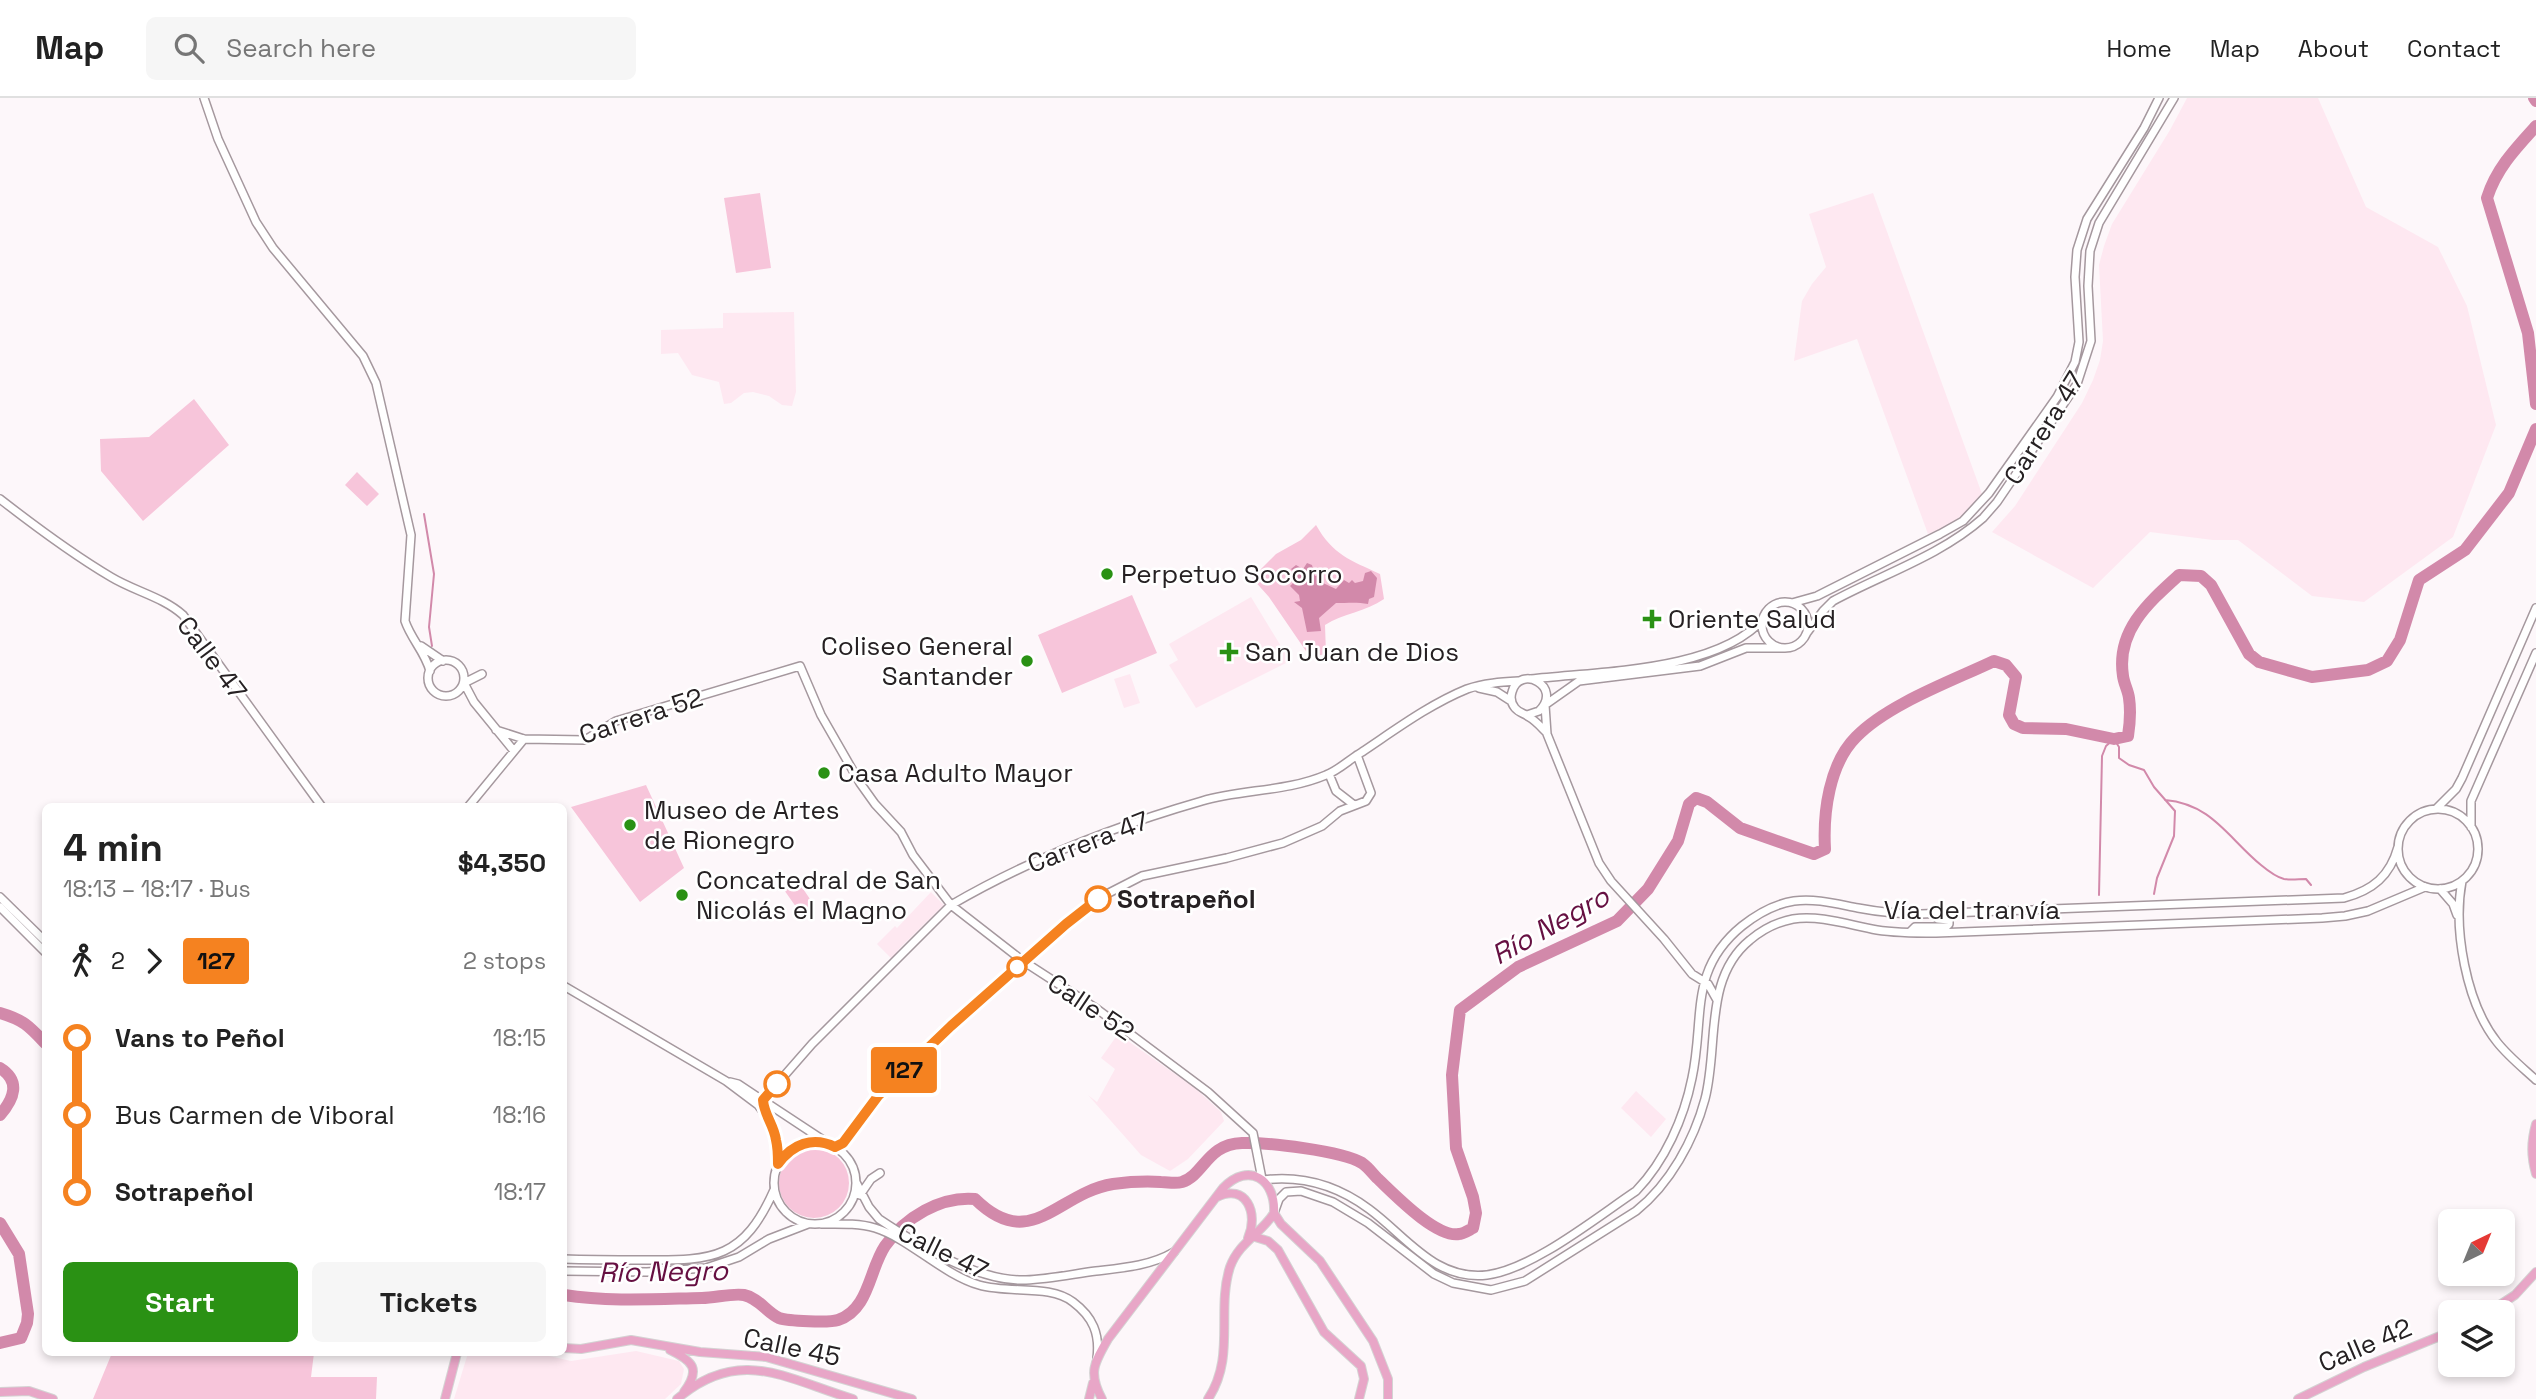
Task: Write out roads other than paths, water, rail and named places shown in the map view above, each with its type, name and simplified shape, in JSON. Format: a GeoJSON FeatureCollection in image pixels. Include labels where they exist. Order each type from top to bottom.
{"type":"FeatureCollection","features":[{"type":"Feature","properties":{"kind":"main road"},"geometry":{"type":"LineString","coordinates":[[2536,1124],[2532,1137],[2532,1157],[2536,1174]]}},
{"type":"Feature","properties":{"kind":"main road"},"geometry":{"type":"LineString","coordinates":[[1089,1399],[1097,1358],[1108,1339],[1228,1182],[1252,1175],[1263,1179],[1275,1201],[1274,1213],[1281,1224],[1320,1261],[1373,1341],[1388,1379],[1388,1399]]}},
{"type":"Feature","properties":{"kind":"main road"},"geometry":{"type":"LineString","coordinates":[[1214,1199],[1229,1194],[1236,1195],[1247,1203],[1254,1215],[1249,1238]]}},
{"type":"Feature","properties":{"kind":"main road"},"geometry":{"type":"LineString","coordinates":[[1208,1399],[1219,1374],[1225,1349],[1227,1279],[1237,1250],[1274,1213]]}},
{"type":"Feature","properties":{"kind":"main road"},"geometry":{"type":"LineString","coordinates":[[1249,1238],[1268,1241],[1278,1250],[1324,1332],[1361,1366],[1364,1379],[1359,1399]]}},
{"type":"Feature","properties":{"kind":"main road"},"geometry":{"type":"LineString","coordinates":[[2507,1300],[2536,1272]]}},
{"type":"Feature","properties":{"kind":"main road","name":"Calle 42"},"geometry":{"type":"LineString","coordinates":[[2298,1399],[2364,1367],[2438,1337]]}},
{"type":"Feature","properties":{"kind":"main road","name":"Calle 45"},"geometry":{"type":"LineString","coordinates":[[567,1348],[594,1347],[631,1340],[788,1362],[912,1399]]}},
{"type":"Feature","properties":{"kind":"main road"},"geometry":{"type":"LineString","coordinates":[[661,1345],[690,1361],[693,1368],[692,1380],[680,1397]]}},
{"type":"Feature","properties":{"kind":"main road"},"geometry":{"type":"LineString","coordinates":[[444,1399],[455,1356]]}},
{"type":"Feature","properties":{"kind":"main road","name":"Calle 45"},"geometry":{"type":"LineString","coordinates":[[680,1397],[707,1381],[735,1370],[755,1369],[853,1399]]}},
{"type":"Feature","properties":{"kind":"main road"},"geometry":{"type":"LineString","coordinates":[[1093,1383],[1101,1399]]}},
{"type":"Feature","properties":{"kind":"main road"},"geometry":{"type":"LineString","coordinates":[[0,1394],[17,1390],[53,1399]]}},
{"type":"Feature","properties":{"kind":"main road"},"geometry":{"type":"LineString","coordinates":[[0,1394],[5,1399]]}},
{"type":"Feature","properties":{"kind":"main road"},"geometry":{"type":"LineString","coordinates":[[22,1399],[40,1394]]}},
{"type":"Feature","properties":{"kind":"street"},"geometry":{"type":"LineString","coordinates":[[204,98],[218,139],[262,233],[362,356],[376,383],[410,526],[411,547],[404,610],[408,631],[426,658],[430,671],[429,681],[434,691],[447,696],[456,693],[464,683],[481,674],[464,674]]}},
{"type":"Feature","properties":{"kind":"street","name":"Carrera 47"},"geometry":{"type":"LineString","coordinates":[[1792,603],[1817,596],[1940,534],[1963,521],[1989,493],[2057,397],[2075,362],[2080,342],[2075,277],[2077,250],[2088,219],[2144,128],[2158,98]]}},
{"type":"Feature","properties":{"kind":"street","name":"Carrera 47"},"geometry":{"type":"LineString","coordinates":[[1807,634],[1833,601],[1941,548],[1969,531],[1983,518],[2067,400],[2084,368],[2091,341],[2088,286],[2090,251],[2099,223],[2174,98]]}},
{"type":"Feature","properties":{"kind":"street","name":"Calle 47"},"geometry":{"type":"LineString","coordinates":[[0,499],[91,565],[164,603],[185,618],[319,803]]}},
{"type":"Feature","properties":{"kind":"street"},"geometry":{"type":"LineString","coordinates":[[1511,701],[1512,690],[1519,681],[1656,665],[1696,657],[1750,632],[1775,605],[1792,603],[1801,609],[1807,618],[1807,634],[1796,646],[1746,648],[1700,666],[1579,681],[1535,713],[1527,715]]}},
{"type":"Feature","properties":{"kind":"street"},"geometry":{"type":"LineString","coordinates":[[2536,608],[2456,789],[2436,809],[2422,813],[2410,821],[2401,833],[2399,857],[2408,875],[2425,887],[2440,889],[2462,881],[2476,862],[2476,838],[2471,827],[2470,813],[2475,791],[2536,653]]}},
{"type":"Feature","properties":{"kind":"street"},"geometry":{"type":"LineString","coordinates":[[1764,618],[1763,628],[1767,638],[1775,645],[1785,648]]}},
{"type":"Feature","properties":{"kind":"street"},"geometry":{"type":"LineString","coordinates":[[418,644],[443,661],[456,663],[464,674],[464,683],[474,702],[514,751]]}},
{"type":"Feature","properties":{"kind":"street"},"geometry":{"type":"LineString","coordinates":[[430,671],[435,664],[443,661]]}},
{"type":"Feature","properties":{"kind":"street","name":"Carrera 52"},"geometry":{"type":"LineString","coordinates":[[496,730],[524,739],[584,740],[616,721],[800,666]]}},
{"type":"Feature","properties":{"kind":"street","name":"Calle 52"},"geometry":{"type":"LineString","coordinates":[[800,666],[821,715],[860,783],[901,832],[914,855],[951,905],[1023,961],[1097,1009],[1172,1063],[1253,1133],[1259,1161]]}},
{"type":"Feature","properties":{"kind":"street"},"geometry":{"type":"LineString","coordinates":[[1531,679],[1545,688],[1547,734],[1592,850],[1617,887],[1692,974],[1712,989],[1717,1001]]}},
{"type":"Feature","properties":{"kind":"street","name":"Carrera 47"},"geometry":{"type":"LineString","coordinates":[[763,1100],[812,1044],[951,905],[1027,864],[1079,842],[1205,800],[1308,782],[1329,774],[1442,702],[1475,687],[1519,681]]}},
{"type":"Feature","properties":{"kind":"street"},"geometry":{"type":"LineString","coordinates":[[1475,687],[1497,692],[1511,701],[1519,712],[1527,715],[1547,734]]}},
{"type":"Feature","properties":{"kind":"street"},"geometry":{"type":"LineString","coordinates":[[456,693],[474,702]]}},
{"type":"Feature","properties":{"kind":"street"},"geometry":{"type":"LineString","coordinates":[[471,803],[524,739]]}},
{"type":"Feature","properties":{"kind":"street"},"geometry":{"type":"LineString","coordinates":[[880,1173],[871,1179],[843,1214],[821,1224],[797,1220],[786,1212],[778,1202],[774,1189],[774,1176],[785,1154],[794,1147],[818,1142],[833,1146],[843,1143],[878,1096],[951,1026],[1066,924],[1101,897],[1142,876],[1220,860],[1283,842],[1322,826],[1333,814],[1366,801],[1371,793],[1357,755]]}},
{"type":"Feature","properties":{"kind":"street"},"geometry":{"type":"LineString","coordinates":[[1329,774],[1336,791],[1354,805]]}},
{"type":"Feature","properties":{"kind":"street"},"geometry":{"type":"LineString","coordinates":[[2436,809],[2456,814],[2471,827]]}},
{"type":"Feature","properties":{"kind":"street","name":"Vía del tranvía"},"geometry":{"type":"LineString","coordinates":[[1263,1179],[1303,1180],[1337,1189],[1371,1210],[1426,1258],[1452,1271],[1487,1275],[1522,1263],[1562,1240],[1636,1191],[1657,1165],[1676,1128],[1690,1089],[1696,1061],[1704,981],[1713,958],[1732,934],[1754,916],[1784,903],[1814,900],[1910,914],[2344,898],[2370,889],[2379,881],[2394,862],[2398,847]]}},
{"type":"Feature","properties":{"kind":"street"},"geometry":{"type":"LineString","coordinates":[[2462,881],[2458,916],[2463,957],[2475,999],[2486,1027],[2498,1043],[2536,1080]]}},
{"type":"Feature","properties":{"kind":"street","name":"Vía del tranvía"},"geometry":{"type":"LineString","coordinates":[[1274,1213],[1279,1199],[1286,1192],[1314,1194],[1341,1206],[1368,1223],[1444,1280],[1498,1290],[1516,1285],[1636,1211],[1652,1198],[1679,1158],[1704,1101],[1713,1055],[1717,1001],[1723,976],[1735,955],[1750,939],[1768,927],[1792,919],[1819,918],[1878,930],[1974,932],[2345,916],[2368,911],[2425,887]]}},
{"type":"Feature","properties":{"kind":"street"},"geometry":{"type":"LineString","coordinates":[[2440,889],[2453,904],[2458,916]]}},
{"type":"Feature","properties":{"kind":"street"},"geometry":{"type":"LineString","coordinates":[[0,897],[42,938]]}},
{"type":"Feature","properties":{"kind":"street"},"geometry":{"type":"LineString","coordinates":[[0,907],[42,949]]}},
{"type":"Feature","properties":{"kind":"street"},"geometry":{"type":"LineString","coordinates":[[1909,932],[1915,928],[1946,927],[1950,924],[1946,918],[1914,919],[1910,914]]}},
{"type":"Feature","properties":{"kind":"street"},"geometry":{"type":"LineString","coordinates":[[1704,981],[1723,976]]}},
{"type":"Feature","properties":{"kind":"street"},"geometry":{"type":"LineString","coordinates":[[567,988],[726,1081],[764,1111],[777,1140],[778,1164]]}},
{"type":"Feature","properties":{"kind":"street"},"geometry":{"type":"LineString","coordinates":[[726,1081],[738,1084],[763,1100],[833,1146],[850,1162],[856,1182],[850,1205],[843,1214]]}},
{"type":"Feature","properties":{"kind":"street"},"geometry":{"type":"LineString","coordinates":[[763,1100],[764,1111]]}},
{"type":"Feature","properties":{"kind":"street"},"geometry":{"type":"LineString","coordinates":[[1259,1161],[1263,1179]]}},
{"type":"Feature","properties":{"kind":"street"},"geometry":{"type":"LineString","coordinates":[[1252,1175],[1259,1161]]}},
{"type":"Feature","properties":{"kind":"street","name":"Calle 47"},"geometry":{"type":"LineString","coordinates":[[856,1182],[860,1194],[888,1230],[917,1252],[977,1285],[1001,1290],[1049,1291],[1061,1294],[1086,1313],[1097,1329],[1097,1358]]}},
{"type":"Feature","properties":{"kind":"street"},"geometry":{"type":"LineString","coordinates":[[567,1259],[681,1261],[714,1257],[743,1239],[765,1211],[774,1189]]}},
{"type":"Feature","properties":{"kind":"street"},"geometry":{"type":"LineString","coordinates":[[567,1271],[647,1272],[706,1268],[739,1257],[769,1239],[810,1224]]}},
{"type":"Feature","properties":{"kind":"street","name":"Calle 47"},"geometry":{"type":"LineString","coordinates":[[821,1224],[888,1230],[923,1244],[984,1275],[1025,1280],[1127,1268],[1163,1259],[1174,1252]]}},
{"type":"Feature","properties":{"kind":"waterway","name":"Río Negro"},"geometry":{"type":"LineString","coordinates":[[2536,126],[2501,169],[2487,198],[2528,333],[2536,404]]}},
{"type":"Feature","properties":{"kind":"waterway","name":"Río Negro"},"geometry":{"type":"LineString","coordinates":[[567,1295],[633,1300],[744,1295],[754,1299],[779,1318],[838,1320],[848,1315],[862,1299],[885,1246],[903,1226],[925,1210],[949,1201],[975,1199],[995,1215],[1012,1221],[1029,1221],[1044,1216],[1093,1189],[1113,1184],[1182,1182],[1196,1173],[1213,1154],[1230,1145],[1242,1143],[1304,1148],[1352,1159],[1364,1165],[1427,1222],[1450,1233],[1464,1233],[1473,1228],[1476,1213],[1456,1148],[1452,1075],[1460,1010],[1518,967],[1617,921],[1648,889],[1678,841],[1689,804],[1696,798],[1707,802],[1740,828],[1814,854],[1825,849],[1825,820],[1834,775],[1839,761],[1856,737],[1869,725],[1903,704],[1994,661],[2006,665],[2016,677],[2009,715],[2014,724],[2023,728],[2066,729],[2114,739],[2128,736],[2130,708],[2123,676],[2124,645],[2129,632],[2146,607],[2179,575],[2201,576],[2211,585],[2249,654],[2259,662],[2312,677],[2368,670],[2387,661],[2400,640],[2419,580],[2465,550],[2509,493],[2536,429]]}},
{"type":"Feature","properties":{"kind":"waterway"},"geometry":{"type":"LineString","coordinates":[[424,514],[434,574],[429,627],[432,646]]}},
{"type":"Feature","properties":{"kind":"waterway"},"geometry":{"type":"LineString","coordinates":[[2099,895],[2102,756],[2106,746],[2114,739],[2119,747],[2119,758],[2144,770],[2154,787],[2175,811],[2174,836],[2157,878],[2154,894]]}},
{"type":"Feature","properties":{"kind":"waterway"},"geometry":{"type":"LineString","coordinates":[[2165,800],[2181,803],[2207,815],[2249,855],[2275,875],[2284,879],[2306,879],[2311,885]]}},
{"type":"Feature","properties":{"kind":"waterway","name":"Río Negro"},"geometry":{"type":"LineString","coordinates":[[0,1013],[26,1024],[42,1040]]}},
{"type":"Feature","properties":{"kind":"waterway","name":"Río Negro"},"geometry":{"type":"LineString","coordinates":[[0,1068],[7,1073],[13,1084],[12,1097],[0,1115]]}},
{"type":"Feature","properties":{"kind":"waterway","name":"Río Negro"},"geometry":{"type":"LineString","coordinates":[[0,1223],[19,1254],[28,1314],[21,1338],[0,1343]]}},
{"type":"Feature","properties":{"kind":"place","name":"Perpetuo Socorro"},"geometry":{"type":"Point","coordinates":[1107,574]}},
{"type":"Feature","properties":{"kind":"place","name":"Oriente Salud"},"geometry":{"type":"Point","coordinates":[1652,619]}},
{"type":"Feature","properties":{"kind":"place","name":"San Juan de Dios"},"geometry":{"type":"Point","coordinates":[1229,652]}},
{"type":"Feature","properties":{"kind":"place","name":"Coliseo General Santander"},"geometry":{"type":"Point","coordinates":[1027,661]}},
{"type":"Feature","properties":{"kind":"place","name":"Casa Adulto Mayor"},"geometry":{"type":"Point","coordinates":[824,773]}},
{"type":"Feature","properties":{"kind":"place","name":"Museo de Artes de Rionegro"},"geometry":{"type":"Point","coordinates":[630,825]}},
{"type":"Feature","properties":{"kind":"place","name":"Concatedral de San Nicolás el Magno"},"geometry":{"type":"Point","coordinates":[682,895]}},
{"type":"Feature","properties":{"kind":"place","name":"Sotrapeñol"},"geometry":{"type":"Point","coordinates":[1098,899]}}]}
